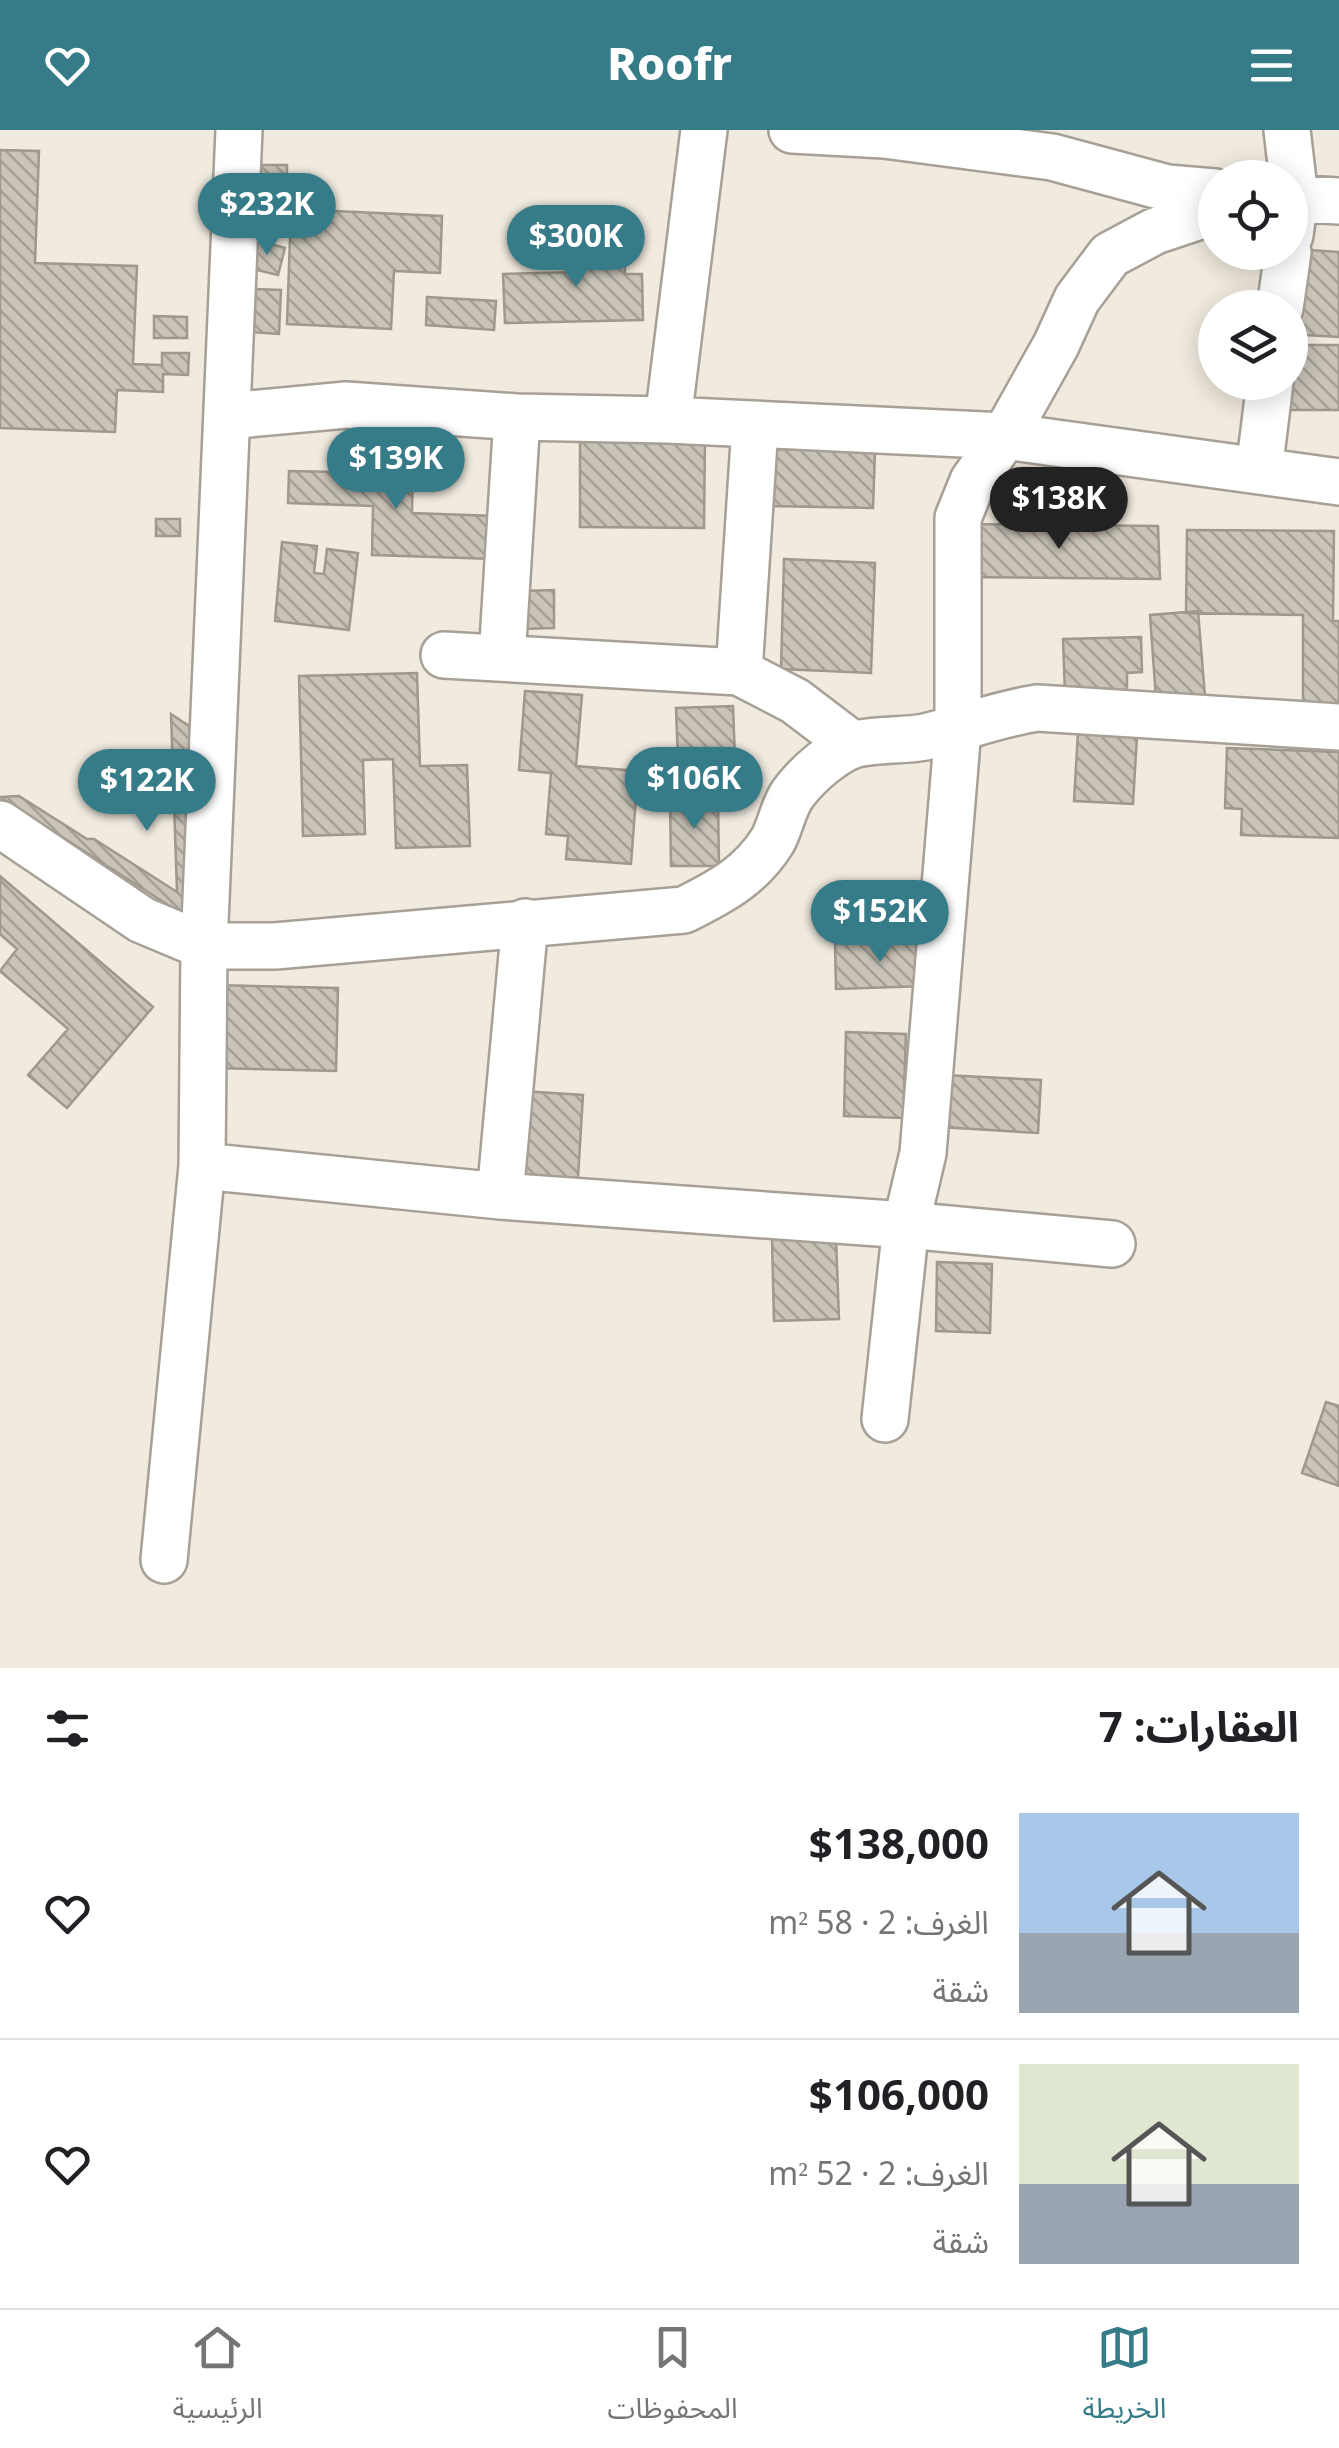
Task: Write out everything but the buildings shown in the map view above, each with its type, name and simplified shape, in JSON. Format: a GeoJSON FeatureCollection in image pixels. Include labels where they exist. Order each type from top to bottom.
{"type":"FeatureCollection","features":[{"type":"Feature","properties":{"kind":"street"},"geometry":{"type":"LineString","coordinates":[[164,1560],[202,1166],[204,946],[238,130]]}},
{"type":"Feature","properties":{"kind":"street"},"geometry":{"type":"LineString","coordinates":[[668,420],[704,130]]}},
{"type":"Feature","properties":{"kind":"street"},"geometry":{"type":"LineString","coordinates":[[792,130],[884,134],[1052,158],[1167,188],[1198,191]]}},
{"type":"Feature","properties":{"kind":"street"},"geometry":{"type":"LineString","coordinates":[[1287,130],[1289,160]]}},
{"type":"Feature","properties":{"kind":"street"},"geometry":{"type":"LineString","coordinates":[[1308,206],[1339,201]]}},
{"type":"Feature","properties":{"kind":"street"},"geometry":{"type":"LineString","coordinates":[[885,1419],[906,1225],[923,1153],[958,729],[958,518],[973,481],[1004,436],[1056,345],[1077,299],[1110,255],[1155,232],[1198,218]]}},
{"type":"Feature","properties":{"kind":"street"},"geometry":{"type":"LineString","coordinates":[[1258,472],[1268,400]]}},
{"type":"Feature","properties":{"kind":"street"},"geometry":{"type":"LineString","coordinates":[[227,416],[346,405],[517,417],[1004,436],[1339,482]]}},
{"type":"Feature","properties":{"kind":"street"},"geometry":{"type":"LineString","coordinates":[[502,658],[517,417]]}},
{"type":"Feature","properties":{"kind":"street"},"geometry":{"type":"LineString","coordinates":[[740,672],[755,426]]}},
{"type":"Feature","properties":{"kind":"street"},"geometry":{"type":"LineString","coordinates":[[444,655],[740,672],[795,701],[854,744]]}},
{"type":"Feature","properties":{"kind":"street"},"geometry":{"type":"LineString","coordinates":[[0,824],[142,920],[204,946],[275,946],[684,910],[724,890],[752,869],[773,838],[794,792],[827,761],[854,744],[919,738],[998,714],[1037,708],[1339,727]]}},
{"type":"Feature","properties":{"kind":"street"},"geometry":{"type":"LineString","coordinates":[[500,1196],[526,922]]}},
{"type":"Feature","properties":{"kind":"street"},"geometry":{"type":"LineString","coordinates":[[202,1166],[500,1196],[1112,1244]]}}]}
